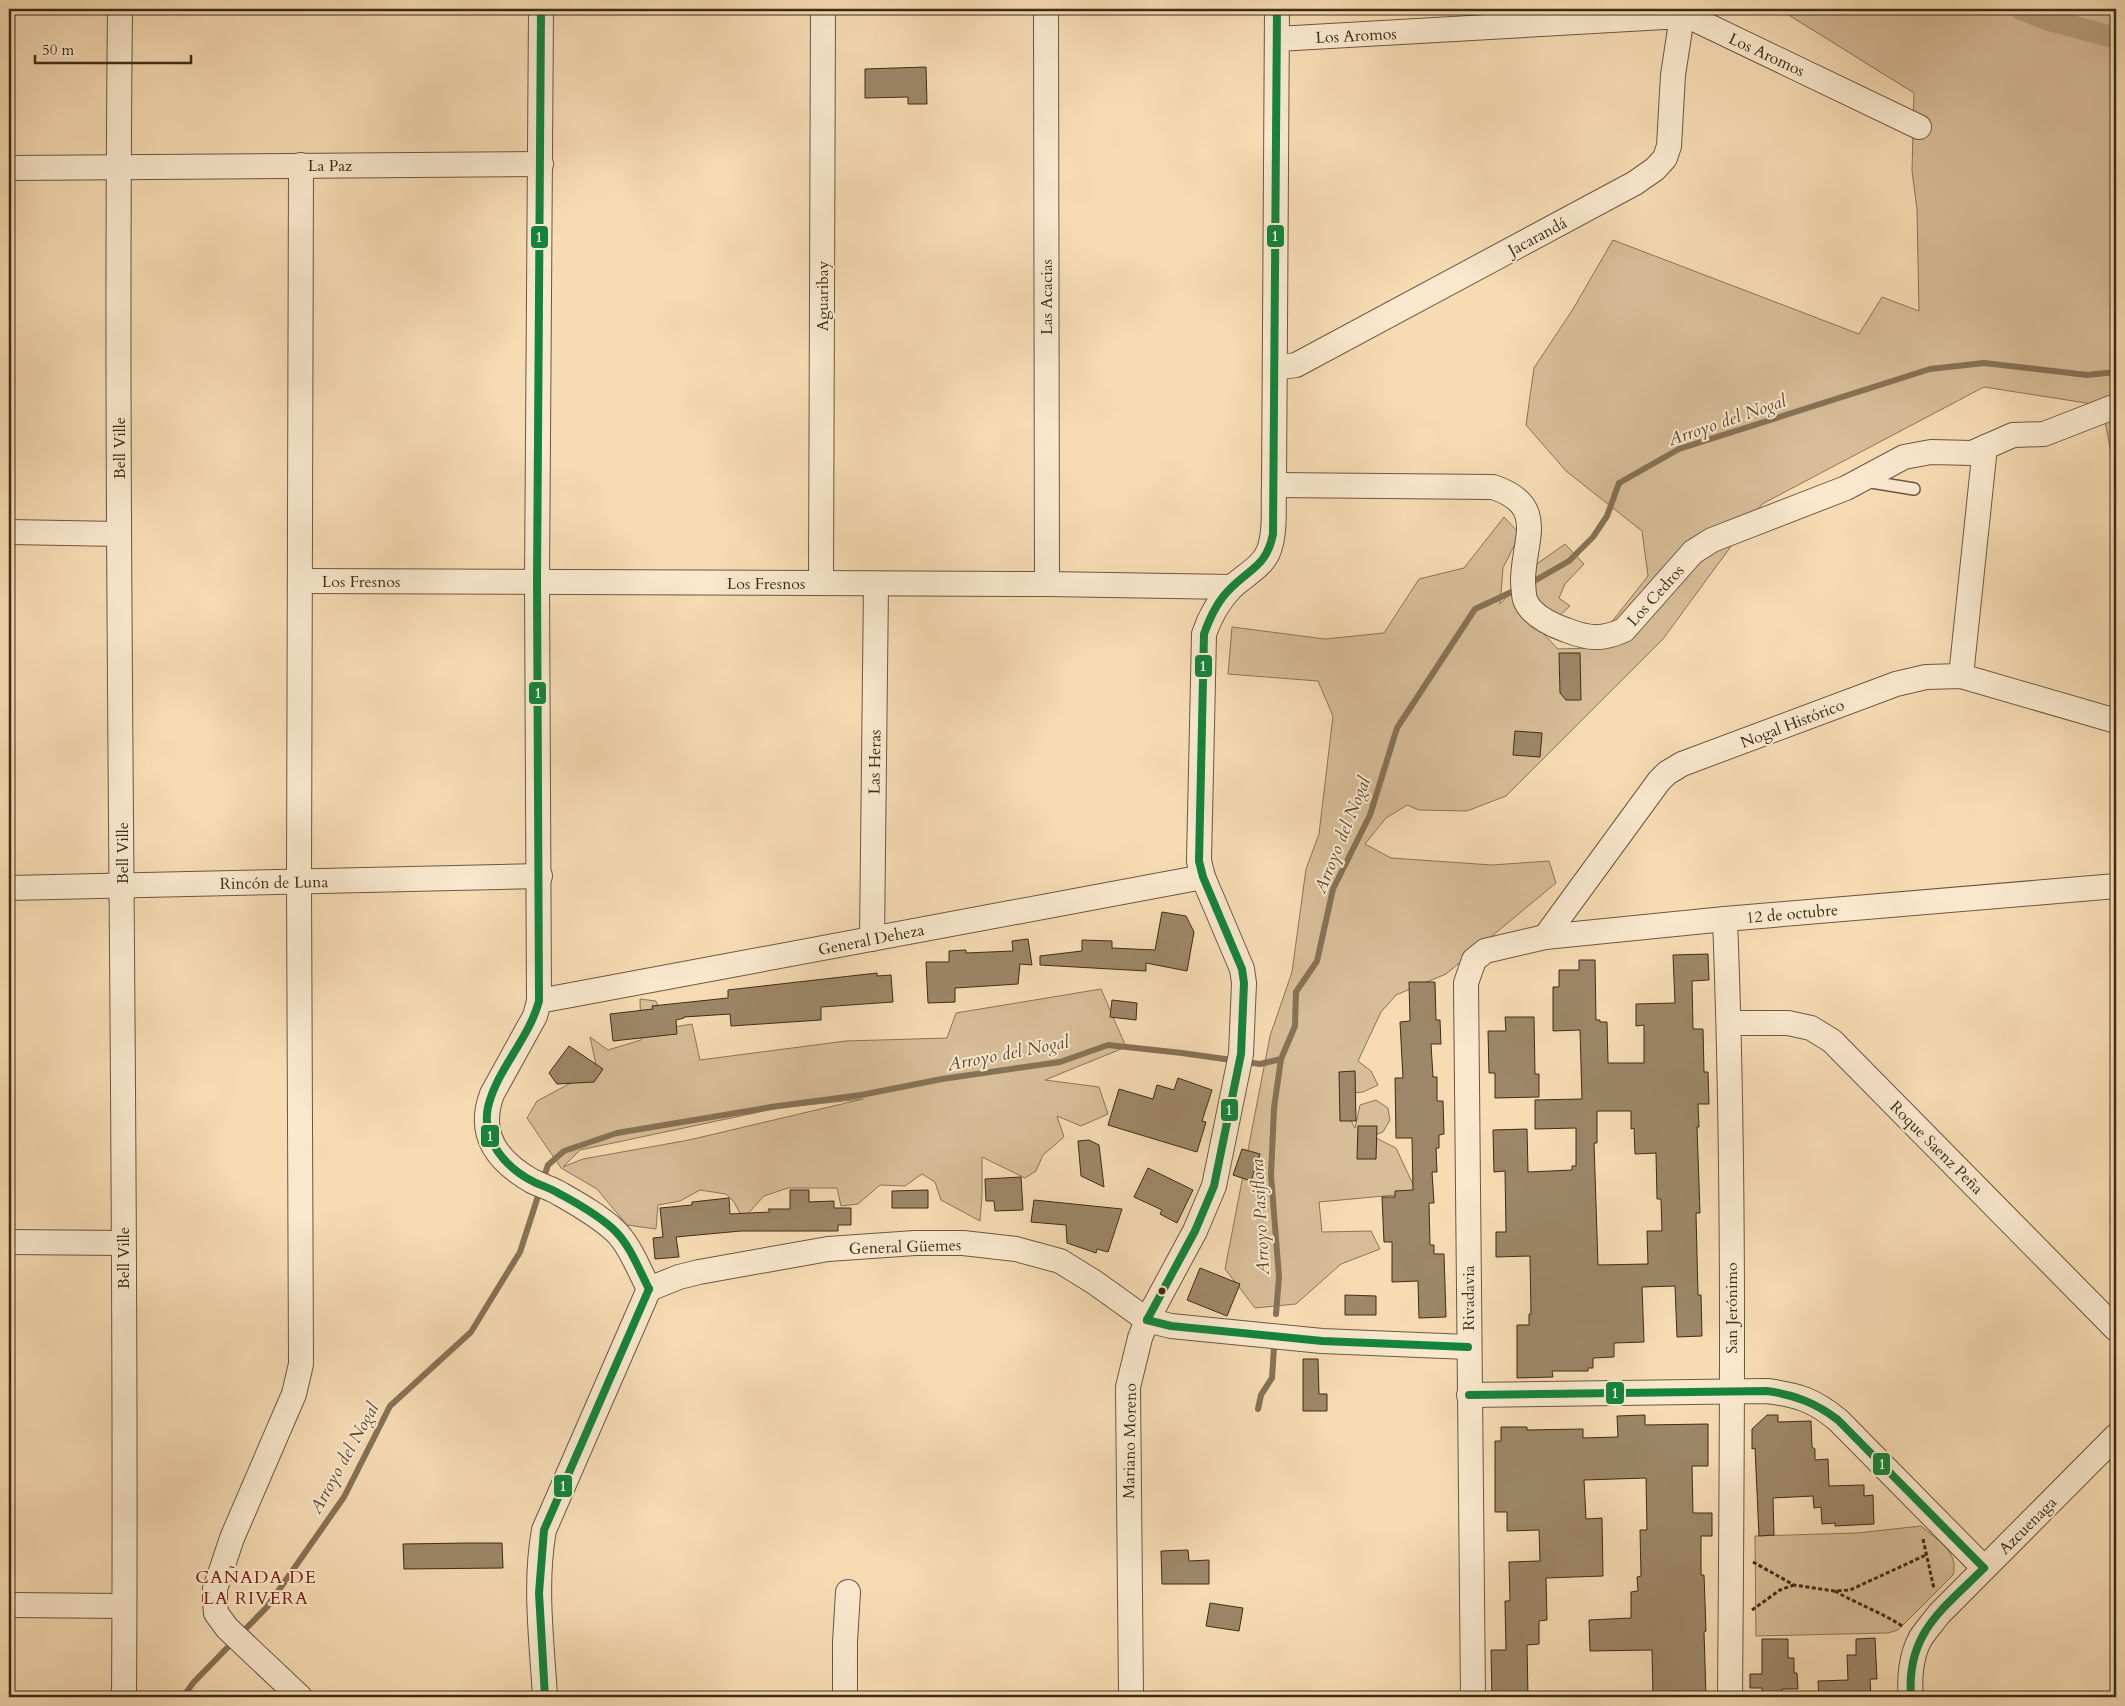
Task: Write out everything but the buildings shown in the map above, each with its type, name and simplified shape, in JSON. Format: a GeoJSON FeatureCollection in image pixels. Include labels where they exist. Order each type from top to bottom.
{"type":"FeatureCollection","features":[{"type":"Feature","properties":{"kind":"street","name":"Bell Ville"},"geometry":{"type":"LineString","coordinates":[[120,9],[118,168],[124,1697]]}},
{"type":"Feature","properties":{"kind":"street"},"geometry":{"type":"LineString","coordinates":[[541,9],[538,581],[539,1001],[535,1016],[492,1094],[487,1107],[486,1123],[489,1137],[496,1150],[508,1164],[617,1231],[649,1289],[544,1530],[540,1552],[540,1574],[545,1697]]}},
{"type":"Feature","properties":{"kind":"street","name":"Aguaribay"},"geometry":{"type":"LineString","coordinates":[[821,583],[822,9]]}},
{"type":"Feature","properties":{"kind":"street","name":"Las Acacias"},"geometry":{"type":"LineString","coordinates":[[1046,9],[1047,584]]}},
{"type":"Feature","properties":{"kind":"street","name":"Mariano Moreno"},"geometry":{"type":"LineString","coordinates":[[1131,1697],[1128,1387],[1140,1338],[1147,1320],[1195,1231],[1214,1186],[1239,1063],[1244,983],[1242,970],[1203,877],[1199,861],[1204,634],[1217,605],[1232,587],[1262,562],[1269,551],[1272,534],[1274,485],[1277,9]]}},
{"type":"Feature","properties":{"kind":"street","name":"Los Aromos"},"geometry":{"type":"LineString","coordinates":[[1277,39],[1668,14],[1696,20],[1919,127]]}},
{"type":"Feature","properties":{"kind":"street","name":"Jacarandá"},"geometry":{"type":"LineString","coordinates":[[1275,368],[1296,365],[1635,183],[1655,169],[1665,158],[1669,146],[1673,75],[1668,14]]}},
{"type":"Feature","properties":{"kind":"street","name":"La Paz"},"geometry":{"type":"LineString","coordinates":[[9,168],[541,164]]}},
{"type":"Feature","properties":{"kind":"street"},"geometry":{"type":"LineString","coordinates":[[300,1697],[228,1628],[216,1613],[215,1589],[232,1538],[294,1394],[300,1364],[301,165]]}},
{"type":"Feature","properties":{"kind":"street","name":"Los Cedros"},"geometry":{"type":"LineString","coordinates":[[1274,485],[1493,487],[1506,492],[1518,500],[1528,516],[1530,531],[1524,565],[1524,586],[1526,602],[1532,611],[1555,626],[1584,638],[1609,637],[1624,630],[1694,552],[1712,540],[1846,488],[1904,457],[1931,452],[1972,453],[2013,435],[2044,434],[2116,406]]}},
{"type":"Feature","properties":{"kind":"street"},"geometry":{"type":"LineString","coordinates":[[1961,676],[1985,447]]}},
{"type":"Feature","properties":{"kind":"street"},"geometry":{"type":"LineString","coordinates":[[9,532],[120,534]]}},
{"type":"Feature","properties":{"kind":"street","name":"Los Fresnos"},"geometry":{"type":"LineString","coordinates":[[300,581],[1047,584],[1232,587]]}},
{"type":"Feature","properties":{"kind":"street","name":"Las Heras"},"geometry":{"type":"LineString","coordinates":[[872,939],[876,584]]}},
{"type":"Feature","properties":{"kind":"street","name":"Nogal Histórico"},"geometry":{"type":"LineString","coordinates":[[1545,937],[1658,781],[1682,764],[1896,684],[1926,677],[1961,676],[2116,721]]}},
{"type":"Feature","properties":{"kind":"street","name":"Rincón de Luna"},"geometry":{"type":"LineString","coordinates":[[9,888],[540,876]]}},
{"type":"Feature","properties":{"kind":"street","name":"General Deheza"},"geometry":{"type":"LineString","coordinates":[[539,1001],[1203,877]]}},
{"type":"Feature","properties":{"kind":"street","name":"12 de octubre"},"geometry":{"type":"LineString","coordinates":[[1474,960],[1485,951],[1545,937],[1725,919],[2116,886]]}},
{"type":"Feature","properties":{"kind":"street","name":"San Jerónimo"},"geometry":{"type":"LineString","coordinates":[[1725,919],[1729,1023],[1732,1392],[1730,1697]]}},
{"type":"Feature","properties":{"kind":"street","name":"Rivadavia"},"geometry":{"type":"LineString","coordinates":[[1472,1697],[1466,982],[1474,960]]}},
{"type":"Feature","properties":{"kind":"street","name":"Roque Saenz Peña"},"geometry":{"type":"LineString","coordinates":[[1729,1023],[1788,1023],[1811,1028],[1832,1041],[2116,1329]]}},
{"type":"Feature","properties":{"kind":"street"},"geometry":{"type":"LineString","coordinates":[[9,1242],[123,1243]]}},
{"type":"Feature","properties":{"kind":"street","name":"General Güemes"},"geometry":{"type":"LineString","coordinates":[[649,1289],[679,1277],[699,1272],[828,1249],[915,1243],[963,1243],[1016,1249],[1060,1261],[1094,1282],[1147,1320]]}},
{"type":"Feature","properties":{"kind":"street"},"geometry":{"type":"LineString","coordinates":[[1147,1320],[1180,1327],[1322,1341],[1468,1347]]}},
{"type":"Feature","properties":{"kind":"street"},"geometry":{"type":"LineString","coordinates":[[1469,1395],[1767,1391],[1804,1397],[1821,1406],[1838,1420],[1984,1568]]}},
{"type":"Feature","properties":{"kind":"street","name":"Azcuenaga"},"geometry":{"type":"LineString","coordinates":[[1911,1697],[1909,1684],[1919,1640],[1939,1614],[2116,1436]]}},
{"type":"Feature","properties":{"kind":"street"},"geometry":{"type":"LineString","coordinates":[[846,1697],[845,1642],[848,1592]]}},
{"type":"Feature","properties":{"kind":"street"},"geometry":{"type":"LineString","coordinates":[[9,1605],[124,1606]]}},
{"type":"Feature","properties":{"kind":"lane"},"geometry":{"type":"LineString","coordinates":[[1861,480],[1914,490]]}},
{"type":"Feature","properties":{"kind":"path"},"geometry":{"type":"LineString","coordinates":[[1922,1534],[1939,1614]]}},
{"type":"Feature","properties":{"kind":"path"},"geometry":{"type":"LineString","coordinates":[[1731,1549],[1794,1585],[1834,1590],[1850,1590],[1926,1555]]}},
{"type":"Feature","properties":{"kind":"path"},"geometry":{"type":"LineString","coordinates":[[1731,1628],[1763,1601],[1780,1590],[1794,1585]]}},
{"type":"Feature","properties":{"kind":"path"},"geometry":{"type":"LineString","coordinates":[[1834,1590],[1857,1604],[1886,1615],[1910,1630],[1919,1640]]}},
{"type":"Feature","properties":{"kind":"shaded area"},"geometry":{"type":"Polygon","coordinates":[[[1779,9],[2116,9],[2116,480],[2106,426],[2099,405],[1984,387],[1762,504],[1663,639],[1506,796],[1467,811],[1419,810],[1407,805],[1386,818],[1365,844],[1391,858],[1492,865],[1549,861],[1556,883],[1446,974],[1396,995],[1381,1012],[1358,1061],[1371,1071],[1378,1085],[1363,1092],[1353,1093],[1346,1111],[1355,1128],[1360,1105],[1376,1100],[1388,1108],[1390,1120],[1383,1132],[1372,1136],[1396,1148],[1417,1193],[1319,1202],[1322,1232],[1371,1231],[1380,1249],[1341,1264],[1296,1304],[1255,1308],[1225,1269],[1270,1036],[1292,972],[1306,869],[1319,834],[1333,716],[1318,681],[1228,674],[1232,627],[1325,639],[1384,633],[1419,579],[1464,568],[1504,517],[1520,534],[1503,568],[1500,604],[1538,563],[1565,544],[1584,564],[1565,584],[1559,598],[1570,606],[1542,632],[1558,649],[1591,648],[1648,576],[1642,531],[1566,471],[1526,425],[1534,368],[1573,309],[1613,240],[1859,334],[1882,297],[1919,311],[1917,209],[1912,171],[1914,93],[1779,9]]]}},
{"type":"Feature","properties":{"kind":"shaded area"},"geometry":{"type":"Polygon","coordinates":[[[1101,989],[1126,1047],[1045,1080],[1099,1087],[1108,1114],[1081,1126],[1057,1116],[1064,1137],[1043,1155],[1036,1171],[1025,1178],[982,1157],[980,1221],[941,1200],[935,1182],[922,1174],[905,1186],[880,1185],[858,1204],[841,1206],[837,1188],[788,1188],[764,1196],[743,1219],[734,1202],[726,1194],[700,1190],[680,1201],[658,1205],[656,1229],[627,1225],[597,1189],[561,1168],[527,1118],[537,1101],[597,1069],[590,1037],[608,1050],[641,1040],[640,999],[656,1001],[668,1028],[692,1024],[700,1060],[846,1041],[947,1038],[956,1013],[1101,989]],[[863,1099],[778,1108],[580,1150],[563,1167],[583,1159],[689,1140],[863,1099]]]}},
{"type":"Feature","properties":{"kind":"shaded area"},"geometry":{"type":"Polygon","coordinates":[[[1921,1526],[1940,1541],[1950,1553],[1953,1559],[1953,1575],[1898,1630],[1888,1633],[1756,1636],[1755,1536],[1857,1533],[1921,1526]]]}},
{"type":"Feature","properties":{"kind":"waterway"},"geometry":{"type":"LineString","coordinates":[[2021,9],[2049,20],[2116,38]]}},
{"type":"Feature","properties":{"kind":"waterway","name":"Arroyo del Nogal"},"geometry":{"type":"LineString","coordinates":[[1529,584],[1569,561],[1593,537],[1607,516],[1619,483],[1679,449],[1930,369],[1984,363],[2087,375],[2116,372]]}},
{"type":"Feature","properties":{"kind":"waterway","name":"Arroyo del Nogal"},"geometry":{"type":"LineString","coordinates":[[543,1180],[548,1165],[564,1151],[617,1133],[771,1107],[861,1095],[942,1079],[1060,1062],[1108,1045],[1260,1064],[1281,1059],[1295,1026],[1296,992],[1317,961],[1333,889],[1370,815],[1397,728],[1475,609],[1518,589]]}},
{"type":"Feature","properties":{"kind":"waterway","name":"Arroyo Pasiflora"},"geometry":{"type":"LineString","coordinates":[[1276,1314],[1279,1277],[1271,1175],[1274,1108],[1281,1059]]}},
{"type":"Feature","properties":{"kind":"waterway","name":"Arroyo del Nogal"},"geometry":{"type":"LineString","coordinates":[[183,1697],[193,1683],[267,1607],[344,1497],[390,1406],[471,1332],[520,1252],[540,1190]]}},
{"type":"Feature","properties":{"kind":"waterway","name":"Arroyo Pasiflora"},"geometry":{"type":"LineString","coordinates":[[1258,1409],[1261,1395],[1272,1378],[1274,1347]]}},
{"type":"Feature","properties":{"kind":"transit line","name":"1"},"geometry":{"type":"LineString","coordinates":[[541,9],[537,581],[539,1001],[528,1028],[492,1093],[488,1107],[488,1131],[498,1152],[514,1169],[534,1182],[555,1191],[586,1209],[612,1228],[624,1241],[649,1289]]}},
{"type":"Feature","properties":{"kind":"transit line","name":"1"},"geometry":{"type":"LineString","coordinates":[[1147,1320],[1195,1231],[1214,1186],[1241,1054],[1244,983],[1242,969],[1203,877],[1199,861],[1204,634],[1218,603],[1267,553],[1273,534],[1277,9]]}},
{"type":"Feature","properties":{"kind":"transit line","name":"1"},"geometry":{"type":"LineString","coordinates":[[545,1697],[539,1593],[544,1530],[649,1289]]}},
{"type":"Feature","properties":{"kind":"transit line","name":"1"},"geometry":{"type":"LineString","coordinates":[[1147,1320],[1171,1326],[1322,1341],[1468,1347]]}},
{"type":"Feature","properties":{"kind":"transit line","name":"1"},"geometry":{"type":"LineString","coordinates":[[1469,1395],[1767,1391],[1796,1397],[1813,1404],[1838,1420],[1984,1568]]}},
{"type":"Feature","properties":{"kind":"transit line","name":"1"},"geometry":{"type":"LineString","coordinates":[[1911,1697],[1911,1675],[1921,1639],[1930,1624],[1942,1610],[1984,1568]]}},
{"type":"Feature","properties":{"kind":"district","name":"CAÑADA DE LA RIVERA"},"geometry":{"type":"Point","coordinates":[256,1587]}}]}
